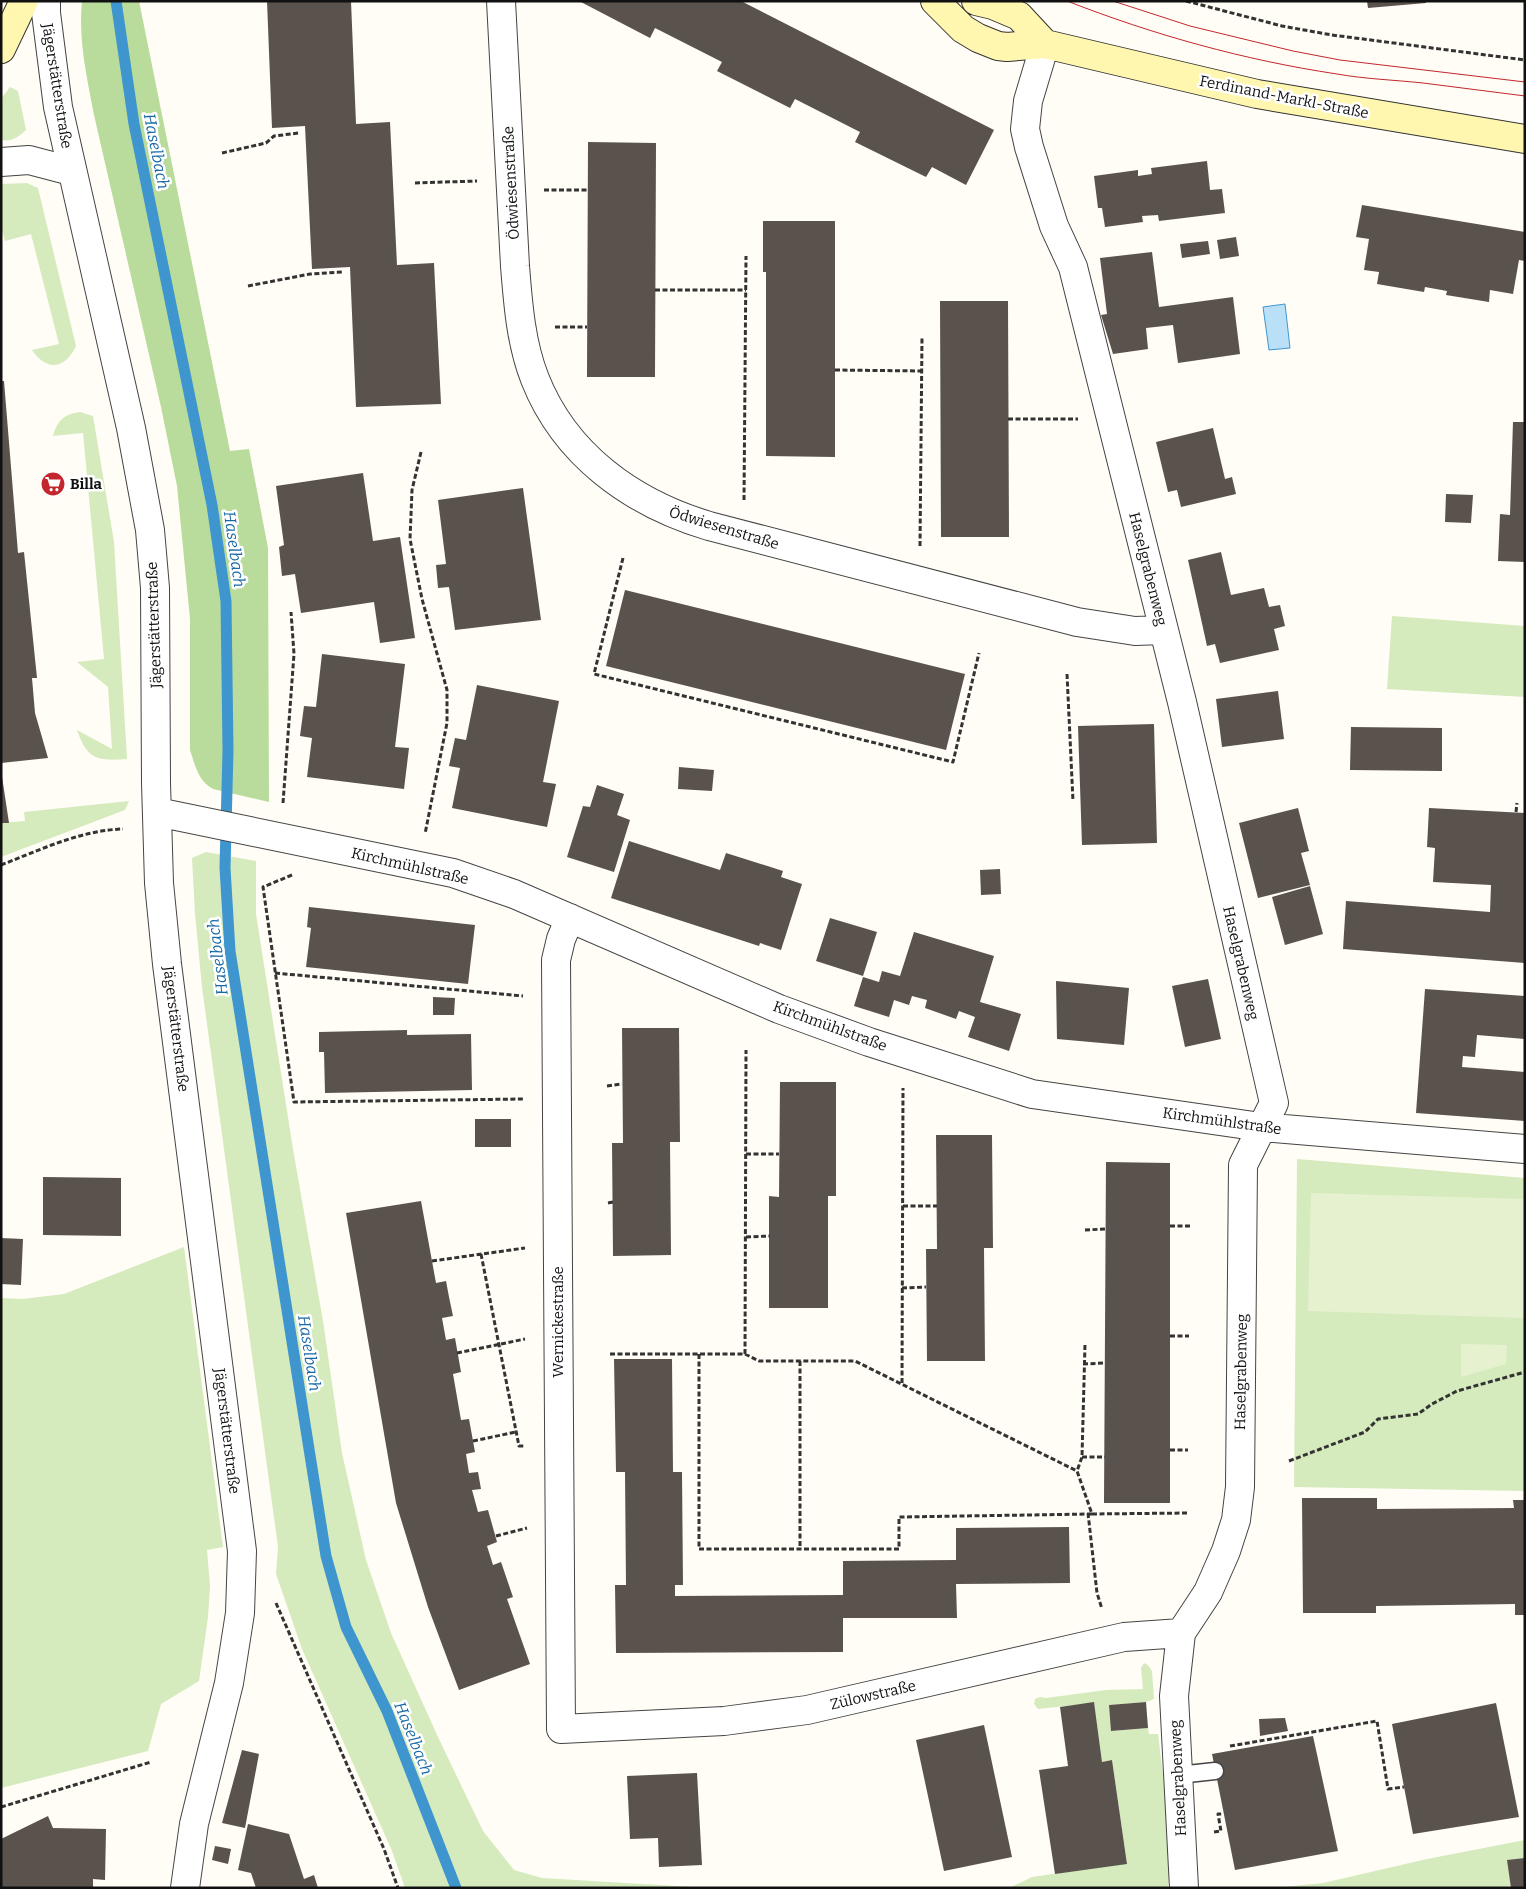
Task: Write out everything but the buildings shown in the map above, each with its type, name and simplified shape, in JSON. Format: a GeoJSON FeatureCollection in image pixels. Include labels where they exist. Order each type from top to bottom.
{"type":"FeatureCollection","features":[{"type":"Feature","properties":{"kind":"street"},"geometry":{"type":"LineString","coordinates":[[1,50],[24,1]]}},
{"type":"Feature","properties":{"kind":"street","name":"Jägerstätterstraße"},"geometry":{"type":"LineString","coordinates":[[46,1],[52,72],[71,171],[131,428],[150,530],[156,606],[159,882],[167,964],[242,1551],[240,1613],[229,1683],[194,1824],[185,1888]]}},
{"type":"Feature","properties":{"kind":"street","name":"Ödwiesenstraße"},"geometry":{"type":"LineString","coordinates":[[502,1],[515,266],[518,303],[525,341],[535,378],[551,413],[574,442],[602,472],[645,501],[685,519],[709,526],[1077,622],[1135,631],[1163,630]]}},
{"type":"Feature","properties":{"kind":"street","name":"Ferdinand-Markl-Straße"},"geometry":{"type":"LineString","coordinates":[[935,1],[964,29],[978,38],[998,46],[1045,44],[1257,94],[1525,138]]}},
{"type":"Feature","properties":{"kind":"street"},"geometry":{"type":"LineString","coordinates":[[976,1],[993,5],[1019,16],[1045,44]]}},
{"type":"Feature","properties":{"kind":"street","name":"Haselgrabenweg"},"geometry":{"type":"LineString","coordinates":[[1045,44],[1028,101],[1025,129],[1054,226],[1073,267],[1184,712],[1274,1103],[1243,1165],[1240,1487],[1236,1520],[1226,1551],[1208,1592],[1181,1633],[1174,1696],[1184,1888]]}},
{"type":"Feature","properties":{"kind":"street","name":"Jägerstätterstraße"},"geometry":{"type":"LineString","coordinates":[[1,162],[29,160],[71,171]]}},
{"type":"Feature","properties":{"kind":"street","name":"Kirchmühlstraße"},"geometry":{"type":"LineString","coordinates":[[157,812],[453,873],[514,894],[779,1009],[869,1042],[1032,1094],[1261,1127],[1525,1149]]}},
{"type":"Feature","properties":{"kind":"street","name":"Wernickestraße"},"geometry":{"type":"LineString","coordinates":[[561,1728],[556,960],[561,939],[570,918]]}},
{"type":"Feature","properties":{"kind":"street","name":"Zülowstraße"},"geometry":{"type":"LineString","coordinates":[[561,1728],[724,1721],[807,1710],[1124,1637],[1181,1633]]}},
{"type":"Feature","properties":{"kind":"lane"},"geometry":{"type":"LineString","coordinates":[[1178,1775],[1214,1771]]}},
{"type":"Feature","properties":{"kind":"path"},"geometry":{"type":"LineString","coordinates":[[1186,1],[1282,26],[1323,34],[1525,60]]}},
{"type":"Feature","properties":{"kind":"path"},"geometry":{"type":"LineString","coordinates":[[222,152],[266,143],[274,136],[299,133]]}},
{"type":"Feature","properties":{"kind":"path"},"geometry":{"type":"LineString","coordinates":[[415,183],[480,180]]}},
{"type":"Feature","properties":{"kind":"path"},"geometry":{"type":"LineString","coordinates":[[537,190],[588,190]]}},
{"type":"Feature","properties":{"kind":"path"},"geometry":{"type":"LineString","coordinates":[[744,508],[746,256]]}},
{"type":"Feature","properties":{"kind":"path"},"geometry":{"type":"LineString","coordinates":[[248,286],[310,274],[342,272]]}},
{"type":"Feature","properties":{"kind":"path"},"geometry":{"type":"LineString","coordinates":[[655,290],[746,290]]}},
{"type":"Feature","properties":{"kind":"path"},"geometry":{"type":"LineString","coordinates":[[554,327],[587,327]]}},
{"type":"Feature","properties":{"kind":"path"},"geometry":{"type":"LineString","coordinates":[[920,550],[922,337]]}},
{"type":"Feature","properties":{"kind":"path"},"geometry":{"type":"LineString","coordinates":[[835,370],[922,371]]}},
{"type":"Feature","properties":{"kind":"path"},"geometry":{"type":"LineString","coordinates":[[1008,419],[1111,419]]}},
{"type":"Feature","properties":{"kind":"path"},"geometry":{"type":"LineString","coordinates":[[421,452],[412,490],[410,539],[422,599],[447,690],[447,723],[423,842]]}},
{"type":"Feature","properties":{"kind":"path"},"geometry":{"type":"LineString","coordinates":[[623,558],[594,674],[953,762],[980,653]]}},
{"type":"Feature","properties":{"kind":"path"},"geometry":{"type":"LineString","coordinates":[[282,811],[294,654],[291,612]]}},
{"type":"Feature","properties":{"kind":"path"},"geometry":{"type":"LineString","coordinates":[[1067,674],[1073,801]]}},
{"type":"Feature","properties":{"kind":"path"},"geometry":{"type":"LineString","coordinates":[[1516,812],[1517,803]]}},
{"type":"Feature","properties":{"kind":"path"},"geometry":{"type":"LineString","coordinates":[[1,865],[46,847],[84,835],[106,830],[128,829]]}},
{"type":"Feature","properties":{"kind":"path"},"geometry":{"type":"LineString","coordinates":[[296,871],[292,875],[263,887],[294,1102],[505,1100]]}},
{"type":"Feature","properties":{"kind":"path"},"geometry":{"type":"LineString","coordinates":[[275,973],[504,994]]}},
{"type":"Feature","properties":{"kind":"path"},"geometry":{"type":"LineString","coordinates":[[745,1354],[746,1050]]}},
{"type":"Feature","properties":{"kind":"path"},"geometry":{"type":"LineString","coordinates":[[607,1086],[622,1084]]}},
{"type":"Feature","properties":{"kind":"path"},"geometry":{"type":"LineString","coordinates":[[902,1383],[904,1087]]}},
{"type":"Feature","properties":{"kind":"path"},"geometry":{"type":"LineString","coordinates":[[746,1154],[779,1154]]}},
{"type":"Feature","properties":{"kind":"path"},"geometry":{"type":"LineString","coordinates":[[903,1206],[937,1206]]}},
{"type":"Feature","properties":{"kind":"path"},"geometry":{"type":"LineString","coordinates":[[1170,1226],[1190,1226]]}},
{"type":"Feature","properties":{"kind":"path"},"geometry":{"type":"LineString","coordinates":[[1085,1230],[1105,1229]]}},
{"type":"Feature","properties":{"kind":"path"},"geometry":{"type":"LineString","coordinates":[[746,1237],[770,1236]]}},
{"type":"Feature","properties":{"kind":"path"},"geometry":{"type":"LineString","coordinates":[[432,1261],[523,1248]]}},
{"type":"Feature","properties":{"kind":"path"},"geometry":{"type":"LineString","coordinates":[[481,1254],[519,1446],[559,1447]]}},
{"type":"Feature","properties":{"kind":"path"},"geometry":{"type":"LineString","coordinates":[[902,1288],[926,1288]]}},
{"type":"Feature","properties":{"kind":"path"},"geometry":{"type":"LineString","coordinates":[[1170,1336],[1189,1336]]}},
{"type":"Feature","properties":{"kind":"path"},"geometry":{"type":"LineString","coordinates":[[457,1352],[525,1338]]}},
{"type":"Feature","properties":{"kind":"path"},"geometry":{"type":"LineString","coordinates":[[1085,1344],[1082,1457],[1077,1471],[1092,1514]]}},
{"type":"Feature","properties":{"kind":"path"},"geometry":{"type":"LineString","coordinates":[[610,1354],[745,1354],[759,1362],[855,1361],[1077,1471]]}},
{"type":"Feature","properties":{"kind":"path"},"geometry":{"type":"LineString","coordinates":[[699,1354],[699,1549],[899,1549],[899,1517],[1187,1513]]}},
{"type":"Feature","properties":{"kind":"path"},"geometry":{"type":"LineString","coordinates":[[800,1361],[800,1549]]}},
{"type":"Feature","properties":{"kind":"path"},"geometry":{"type":"LineString","coordinates":[[1084,1364],[1105,1364]]}},
{"type":"Feature","properties":{"kind":"path"},"geometry":{"type":"LineString","coordinates":[[1289,1461],[1365,1432],[1378,1419],[1418,1414],[1432,1404],[1457,1391],[1525,1372]]}},
{"type":"Feature","properties":{"kind":"path"},"geometry":{"type":"LineString","coordinates":[[473,1441],[516,1432]]}},
{"type":"Feature","properties":{"kind":"path"},"geometry":{"type":"LineString","coordinates":[[1170,1450],[1188,1450]]}},
{"type":"Feature","properties":{"kind":"path"},"geometry":{"type":"LineString","coordinates":[[1082,1457],[1105,1457]]}},
{"type":"Feature","properties":{"kind":"path"},"geometry":{"type":"LineString","coordinates":[[1088,1513],[1097,1593]]}},
{"type":"Feature","properties":{"kind":"path"},"geometry":{"type":"LineString","coordinates":[[274,1598],[384,1849],[398,1888]]}},
{"type":"Feature","properties":{"kind":"path"},"geometry":{"type":"LineString","coordinates":[[1226,1747],[1377,1721],[1388,1789],[1404,1787]]}},
{"type":"Feature","properties":{"kind":"path"},"geometry":{"type":"LineString","coordinates":[[1,1807],[151,1762]]}},
{"type":"Feature","properties":{"kind":"path"},"geometry":{"type":"LineString","coordinates":[[1221,1831],[1218,1814],[1223,1814]]}},
{"type":"Feature","properties":{"kind":"green space"},"geometry":{"type":"Polygon","coordinates":[[[82,1],[139,1],[230,451],[249,449],[268,548],[269,802],[213,789],[208,786],[200,777],[190,750],[190,619],[177,486],[161,407],[94,115],[82,44],[82,1]]]}},
{"type":"Feature","properties":{"kind":"green space"},"geometry":{"type":"Polygon","coordinates":[[[10,87],[18,91],[26,130],[15,138],[1,140],[1,99],[10,87]]]}},
{"type":"Feature","properties":{"kind":"green space"},"geometry":{"type":"Polygon","coordinates":[[[27,183],[38,188],[76,346],[66,360],[55,365],[43,362],[32,350],[59,344],[31,234],[5,241],[1,226],[1,184],[27,183]]]}},
{"type":"Feature","properties":{"kind":"green space"},"geometry":{"type":"Polygon","coordinates":[[[80,412],[93,416],[114,542],[127,759],[108,760],[95,756],[85,747],[77,730],[112,749],[108,687],[77,662],[104,659],[83,433],[53,436],[62,419],[70,414],[80,412]]]}},
{"type":"Feature","properties":{"kind":"green space"},"geometry":{"type":"Polygon","coordinates":[[[1392,616],[1525,626],[1525,697],[1387,689],[1392,616]]]}},
{"type":"Feature","properties":{"kind":"green space"},"geometry":{"type":"Polygon","coordinates":[[[129,801],[125,810],[1,857],[1,823],[25,821],[24,812],[129,801]]]}},
{"type":"Feature","properties":{"kind":"green space"},"geometry":{"type":"Polygon","coordinates":[[[206,852],[256,861],[256,914],[293,1149],[323,1321],[342,1453],[366,1560],[391,1633],[483,1831],[514,1870],[542,1878],[710,1888],[405,1888],[392,1851],[302,1649],[276,1574],[278,1547],[202,987],[192,858],[206,852]]]}},
{"type":"Feature","properties":{"kind":"green space"},"geometry":{"type":"Polygon","coordinates":[[[1297,1159],[1525,1178],[1525,1491],[1294,1487],[1297,1159]]]}},
{"type":"Feature","properties":{"kind":"green space"},"geometry":{"type":"Polygon","coordinates":[[[1311,1193],[1525,1199],[1525,1318],[1308,1311],[1311,1193]]]}},
{"type":"Feature","properties":{"kind":"green space"},"geometry":{"type":"Polygon","coordinates":[[[184,1247],[223,1547],[207,1550],[210,1586],[208,1617],[199,1681],[161,1704],[148,1751],[1,1788],[1,1298],[22,1299],[64,1294],[184,1247]]]}},
{"type":"Feature","properties":{"kind":"green space"},"geometry":{"type":"Polygon","coordinates":[[[1461,1344],[1507,1345],[1506,1364],[1461,1377],[1461,1344]]]}},
{"type":"Feature","properties":{"kind":"green space"},"geometry":{"type":"Polygon","coordinates":[[[1144,1663],[1152,1671],[1154,1699],[1146,1702],[1109,1705],[1112,1731],[1148,1728],[1149,1734],[1158,1734],[1168,1830],[1168,1888],[1009,1888],[1032,1877],[1127,1863],[1112,1760],[1102,1762],[1094,1703],[1038,1709],[1034,1704],[1035,1699],[1040,1697],[1046,1698],[1106,1690],[1143,1689],[1141,1668],[1144,1663]]]}},
{"type":"Feature","properties":{"kind":"green space"},"geometry":{"type":"Polygon","coordinates":[[[1525,1840],[1525,1858],[1511,1888],[1274,1888],[1323,1883],[1427,1859],[1525,1840]]]}},
{"type":"Feature","properties":{"kind":"water"},"geometry":{"type":"Polygon","coordinates":[[[1285,304],[1290,348],[1269,350],[1263,307],[1285,304]]]}},
{"type":"Feature","properties":{"kind":"waterway","name":"Haselbach"},"geometry":{"type":"LineString","coordinates":[[116,1],[134,124],[212,505],[226,601],[228,750],[225,868],[230,951],[326,1556],[346,1627],[387,1711],[456,1888]]}},
{"type":"Feature","properties":{"kind":"tram line"},"geometry":{"type":"LineString","coordinates":[[1067,1],[1133,25],[1234,54],[1348,76],[1525,96]]}},
{"type":"Feature","properties":{"kind":"tram line"},"geometry":{"type":"LineString","coordinates":[[1113,1],[1190,26],[1293,51],[1340,60],[1525,82]]}},
{"type":"Feature","properties":{"kind":"place","name":"Billa"},"geometry":{"type":"Point","coordinates":[53,484]}}]}
